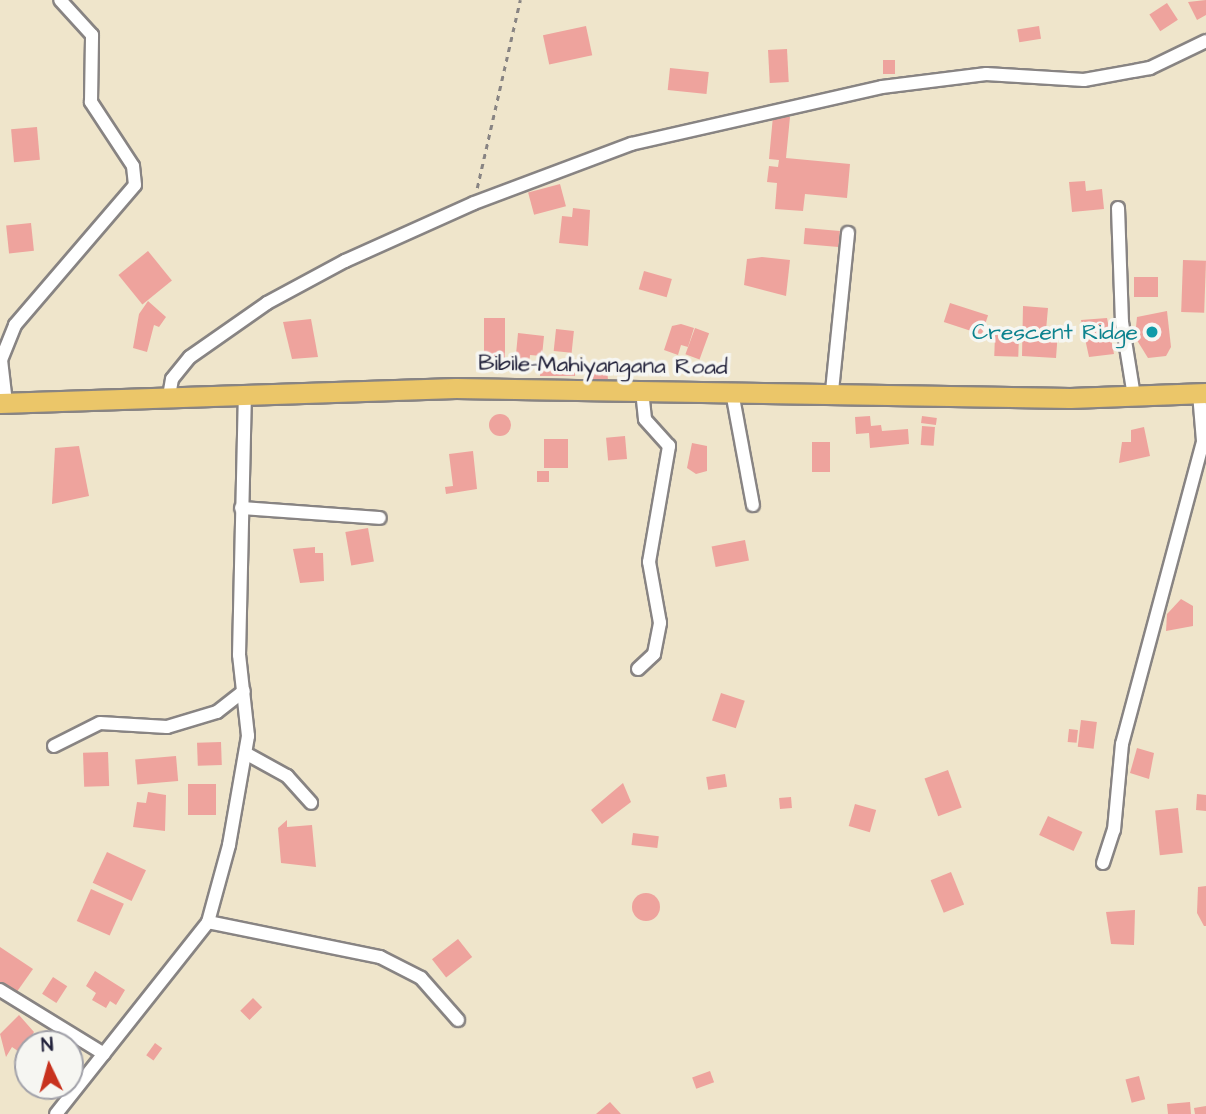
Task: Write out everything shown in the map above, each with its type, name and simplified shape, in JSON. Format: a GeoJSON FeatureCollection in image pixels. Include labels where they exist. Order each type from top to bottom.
{"type":"FeatureCollection","features":[{"type":"Feature","properties":{"kind":"main road","name":"Bibile-Mahiyangana Road"},"geometry":{"type":"LineString","coordinates":[[3,403],[245,392],[832,391],[1134,396],[1202,393]]}},
{"type":"Feature","properties":{"kind":"street"},"geometry":{"type":"LineString","coordinates":[[3,403],[1,360],[15,325],[135,185],[133,166],[91,102],[92,35],[60,0]]}},
{"type":"Feature","properties":{"kind":"street"},"geometry":{"type":"LineString","coordinates":[[169,396],[172,379],[190,357],[267,303],[474,203],[631,144],[882,88],[986,74],[1084,80],[1150,68],[1206,41]]}},
{"type":"Feature","properties":{"kind":"street"},"geometry":{"type":"LineString","coordinates":[[1118,208],[1122,322],[1134,396]]}},
{"type":"Feature","properties":{"kind":"street"},"geometry":{"type":"LineString","coordinates":[[832,391],[848,233]]}},
{"type":"Feature","properties":{"kind":"street"},"geometry":{"type":"LineString","coordinates":[[732,391],[753,505]]}},
{"type":"Feature","properties":{"kind":"street"},"geometry":{"type":"LineString","coordinates":[[56,1114],[208,922],[247,754],[240,508],[245,392]]}},
{"type":"Feature","properties":{"kind":"street"},"geometry":{"type":"LineString","coordinates":[[638,669],[654,654],[660,623],[649,562],[668,446],[645,419],[642,393]]}},
{"type":"Feature","properties":{"kind":"street"},"geometry":{"type":"LineString","coordinates":[[1103,863],[1114,830],[1122,744],[1203,441],[1202,393]]}},
{"type":"Feature","properties":{"kind":"street"},"geometry":{"type":"LineString","coordinates":[[240,508],[380,518]]}},
{"type":"Feature","properties":{"kind":"street"},"geometry":{"type":"LineString","coordinates":[[54,746],[100,723],[167,727],[217,712],[244,691]]}},
{"type":"Feature","properties":{"kind":"street"},"geometry":{"type":"LineString","coordinates":[[247,754],[287,776],[311,803]]}},
{"type":"Feature","properties":{"kind":"street"},"geometry":{"type":"LineString","coordinates":[[208,922],[380,957],[421,978],[458,1020]]}},
{"type":"Feature","properties":{"kind":"street"},"geometry":{"type":"LineString","coordinates":[[0,990],[104,1054]]}},
{"type":"Feature","properties":{"kind":"path"},"geometry":{"type":"LineString","coordinates":[[474,203],[520,0]]}},
{"type":"Feature","properties":{"kind":"building"},"geometry":{"type":"Polygon","coordinates":[[[1206,0],[1206,15],[1197,20],[1188,2],[1206,0]]]}},
{"type":"Feature","properties":{"kind":"building"},"geometry":{"type":"Polygon","coordinates":[[[1167,3],[1178,20],[1160,31],[1149,14],[1167,3]]]}},
{"type":"Feature","properties":{"kind":"building"},"geometry":{"type":"Polygon","coordinates":[[[586,26],[592,55],[549,64],[543,35],[586,26]]]}},
{"type":"Feature","properties":{"kind":"building"},"geometry":{"type":"Polygon","coordinates":[[[1039,26],[1041,39],[1019,42],[1017,29],[1039,26]]]}},
{"type":"Feature","properties":{"kind":"building"},"geometry":{"type":"Polygon","coordinates":[[[787,49],[789,82],[770,83],[768,50],[787,49]]]}},
{"type":"Feature","properties":{"kind":"building"},"geometry":{"type":"Polygon","coordinates":[[[883,60],[895,60],[895,74],[883,74],[883,60]]]}},
{"type":"Feature","properties":{"kind":"building"},"geometry":{"type":"Polygon","coordinates":[[[670,68],[709,72],[706,94],[668,90],[670,68]]]}},
{"type":"Feature","properties":{"kind":"building"},"geometry":{"type":"Polygon","coordinates":[[[773,116],[790,117],[786,158],[850,164],[847,198],[805,194],[803,211],[775,209],[777,183],[767,182],[769,166],[778,167],[779,160],[769,159],[773,116]]]}},
{"type":"Feature","properties":{"kind":"building"},"geometry":{"type":"Polygon","coordinates":[[[37,127],[40,160],[14,162],[11,129],[37,127]]]}},
{"type":"Feature","properties":{"kind":"building"},"geometry":{"type":"Polygon","coordinates":[[[1085,181],[1086,191],[1102,189],[1104,209],[1072,212],[1069,182],[1085,181]]]}},
{"type":"Feature","properties":{"kind":"building"},"geometry":{"type":"Polygon","coordinates":[[[560,184],[566,206],[534,215],[528,193],[560,184]]]}},
{"type":"Feature","properties":{"kind":"building"},"geometry":{"type":"Polygon","coordinates":[[[573,208],[590,210],[588,246],[559,243],[562,216],[572,217],[573,208]]]}},
{"type":"Feature","properties":{"kind":"building"},"geometry":{"type":"Polygon","coordinates":[[[31,223],[34,251],[9,253],[6,226],[31,223]]]}},
{"type":"Feature","properties":{"kind":"building"},"geometry":{"type":"Polygon","coordinates":[[[805,228],[840,231],[838,247],[804,244],[805,228]]]}},
{"type":"Feature","properties":{"kind":"building"},"geometry":{"type":"Polygon","coordinates":[[[148,251],[172,281],[142,304],[118,275],[148,251]]]}},
{"type":"Feature","properties":{"kind":"building"},"geometry":{"type":"Polygon","coordinates":[[[762,257],[790,260],[786,296],[744,285],[747,259],[762,257]]]}},
{"type":"Feature","properties":{"kind":"building"},"geometry":{"type":"Polygon","coordinates":[[[1183,260],[1206,261],[1204,313],[1181,312],[1183,260]]]}},
{"type":"Feature","properties":{"kind":"building"},"geometry":{"type":"Polygon","coordinates":[[[644,271],[672,279],[667,297],[639,289],[644,271]]]}},
{"type":"Feature","properties":{"kind":"building"},"geometry":{"type":"Polygon","coordinates":[[[1134,277],[1158,277],[1158,297],[1134,297],[1134,277]]]}},
{"type":"Feature","properties":{"kind":"building"},"geometry":{"type":"Polygon","coordinates":[[[148,301],[166,317],[159,327],[154,325],[147,352],[133,348],[139,314],[148,301]]]}},
{"type":"Feature","properties":{"kind":"building"},"geometry":{"type":"Polygon","coordinates":[[[950,303],[988,315],[982,334],[944,322],[950,303]]]}},
{"type":"Feature","properties":{"kind":"building"},"geometry":{"type":"Polygon","coordinates":[[[1023,306],[1048,308],[1046,330],[1058,331],[1056,358],[1022,356],[1023,306]]]}},
{"type":"Feature","properties":{"kind":"building","name":"Crescent Ridge"},"geometry":{"type":"Polygon","coordinates":[[[1167,311],[1171,347],[1166,356],[1148,358],[1135,337],[1137,317],[1167,311]]]}},
{"type":"Feature","properties":{"kind":"building"},"geometry":{"type":"Polygon","coordinates":[[[484,318],[505,318],[505,360],[484,360],[484,318]]]}},
{"type":"Feature","properties":{"kind":"building"},"geometry":{"type":"Polygon","coordinates":[[[1107,318],[1114,354],[1089,357],[1081,320],[1107,318]]]}},
{"type":"Feature","properties":{"kind":"building"},"geometry":{"type":"Polygon","coordinates":[[[311,319],[318,357],[292,359],[283,322],[311,319]]]}},
{"type":"Feature","properties":{"kind":"building"},"geometry":{"type":"Polygon","coordinates":[[[681,324],[694,328],[688,347],[681,345],[678,355],[664,350],[672,326],[681,324]]]}},
{"type":"Feature","properties":{"kind":"building"},"geometry":{"type":"Polygon","coordinates":[[[695,328],[709,333],[700,359],[685,354],[695,328]]]}},
{"type":"Feature","properties":{"kind":"building"},"geometry":{"type":"Polygon","coordinates":[[[556,329],[574,331],[572,353],[554,351],[556,329]]]}},
{"type":"Feature","properties":{"kind":"building"},"geometry":{"type":"Polygon","coordinates":[[[518,333],[544,336],[542,356],[530,355],[529,366],[515,365],[518,333]]]}},
{"type":"Feature","properties":{"kind":"building"},"geometry":{"type":"Polygon","coordinates":[[[995,335],[1019,336],[1018,357],[994,356],[995,335]]]}},
{"type":"Feature","properties":{"kind":"building"},"geometry":{"type":"Polygon","coordinates":[[[540,361],[575,361],[575,376],[540,376],[540,361]]]}},
{"type":"Feature","properties":{"kind":"building"},"geometry":{"type":"Polygon","coordinates":[[[607,370],[608,379],[593,381],[592,372],[607,370]]]}},
{"type":"Feature","properties":{"kind":"building"},"geometry":{"type":"Polygon","coordinates":[[[500,414],[508,417],[511,425],[508,433],[500,436],[492,433],[489,425],[492,417],[500,414]]]}},
{"type":"Feature","properties":{"kind":"building"},"geometry":{"type":"Polygon","coordinates":[[[870,416],[871,426],[881,425],[882,431],[908,429],[909,444],[870,448],[869,433],[856,434],[855,417],[870,416]]]}},
{"type":"Feature","properties":{"kind":"building"},"geometry":{"type":"Polygon","coordinates":[[[922,416],[937,418],[936,425],[921,423],[922,416]]]}},
{"type":"Feature","properties":{"kind":"building"},"geometry":{"type":"Polygon","coordinates":[[[922,426],[935,427],[934,446],[921,445],[922,426]]]}},
{"type":"Feature","properties":{"kind":"building"},"geometry":{"type":"Polygon","coordinates":[[[1144,427],[1150,456],[1119,463],[1122,442],[1131,442],[1131,430],[1144,427]]]}},
{"type":"Feature","properties":{"kind":"building"},"geometry":{"type":"Polygon","coordinates":[[[625,436],[627,459],[608,461],[606,438],[625,436]]]}},
{"type":"Feature","properties":{"kind":"building"},"geometry":{"type":"Polygon","coordinates":[[[544,439],[568,439],[568,468],[544,468],[544,439]]]}},
{"type":"Feature","properties":{"kind":"building"},"geometry":{"type":"Polygon","coordinates":[[[812,442],[830,442],[830,472],[812,472],[812,442]]]}},
{"type":"Feature","properties":{"kind":"building"},"geometry":{"type":"Polygon","coordinates":[[[692,443],[707,446],[707,471],[696,474],[687,468],[692,443]]]}},
{"type":"Feature","properties":{"kind":"building"},"geometry":{"type":"Polygon","coordinates":[[[79,446],[89,496],[52,504],[55,448],[79,446]]]}},
{"type":"Feature","properties":{"kind":"building"},"geometry":{"type":"Polygon","coordinates":[[[473,451],[477,489],[446,494],[445,487],[453,486],[449,454],[473,451]]]}},
{"type":"Feature","properties":{"kind":"building"},"geometry":{"type":"Polygon","coordinates":[[[537,471],[549,471],[549,482],[537,482],[537,471]]]}},
{"type":"Feature","properties":{"kind":"building"},"geometry":{"type":"Polygon","coordinates":[[[368,528],[374,561],[351,565],[345,532],[368,528]]]}},
{"type":"Feature","properties":{"kind":"building"},"geometry":{"type":"Polygon","coordinates":[[[745,540],[749,561],[716,567],[712,546],[745,540]]]}},
{"type":"Feature","properties":{"kind":"building"},"geometry":{"type":"Polygon","coordinates":[[[315,547],[315,553],[323,553],[324,581],[300,583],[293,549],[315,547]]]}},
{"type":"Feature","properties":{"kind":"building"},"geometry":{"type":"Polygon","coordinates":[[[1181,599],[1193,606],[1193,626],[1166,631],[1167,614],[1181,599]]]}},
{"type":"Feature","properties":{"kind":"building"},"geometry":{"type":"Polygon","coordinates":[[[721,693],[745,701],[736,728],[712,721],[721,693]]]}},
{"type":"Feature","properties":{"kind":"building"},"geometry":{"type":"Polygon","coordinates":[[[1081,720],[1097,722],[1094,749],[1078,747],[1081,720]]]}},
{"type":"Feature","properties":{"kind":"building"},"geometry":{"type":"Polygon","coordinates":[[[1069,729],[1078,730],[1077,743],[1068,742],[1069,729]]]}},
{"type":"Feature","properties":{"kind":"building"},"geometry":{"type":"Polygon","coordinates":[[[221,742],[222,765],[198,766],[197,743],[221,742]]]}},
{"type":"Feature","properties":{"kind":"building"},"geometry":{"type":"Polygon","coordinates":[[[1137,748],[1154,753],[1149,779],[1130,773],[1137,748]]]}},
{"type":"Feature","properties":{"kind":"building"},"geometry":{"type":"Polygon","coordinates":[[[108,752],[109,786],[84,787],[83,753],[108,752]]]}},
{"type":"Feature","properties":{"kind":"building"},"geometry":{"type":"Polygon","coordinates":[[[176,756],[178,781],[137,784],[135,760],[176,756]]]}},
{"type":"Feature","properties":{"kind":"building"},"geometry":{"type":"Polygon","coordinates":[[[948,770],[962,808],[938,816],[925,779],[948,770]]]}},
{"type":"Feature","properties":{"kind":"building"},"geometry":{"type":"Polygon","coordinates":[[[725,774],[727,787],[708,790],[706,777],[725,774]]]}},
{"type":"Feature","properties":{"kind":"building"},"geometry":{"type":"Polygon","coordinates":[[[623,783],[631,802],[602,824],[591,810],[623,783]]]}},
{"type":"Feature","properties":{"kind":"building"},"geometry":{"type":"Polygon","coordinates":[[[188,784],[216,784],[216,815],[188,815],[188,784]]]}},
{"type":"Feature","properties":{"kind":"building"},"geometry":{"type":"Polygon","coordinates":[[[148,792],[166,795],[165,831],[133,827],[137,802],[146,803],[148,792]]]}},
{"type":"Feature","properties":{"kind":"building"},"geometry":{"type":"Polygon","coordinates":[[[1197,794],[1206,795],[1206,811],[1196,810],[1197,794]]]}},
{"type":"Feature","properties":{"kind":"building"},"geometry":{"type":"Polygon","coordinates":[[[791,797],[792,808],[780,809],[779,798],[791,797]]]}},
{"type":"Feature","properties":{"kind":"building"},"geometry":{"type":"Polygon","coordinates":[[[855,804],[876,810],[870,832],[849,826],[855,804]]]}},
{"type":"Feature","properties":{"kind":"building"},"geometry":{"type":"Polygon","coordinates":[[[1178,808],[1183,853],[1160,855],[1155,810],[1178,808]]]}},
{"type":"Feature","properties":{"kind":"building"},"geometry":{"type":"Polygon","coordinates":[[[1048,816],[1082,832],[1074,851],[1039,835],[1048,816]]]}},
{"type":"Feature","properties":{"kind":"building"},"geometry":{"type":"Polygon","coordinates":[[[287,820],[287,827],[312,825],[316,867],[281,863],[278,828],[287,820]]]}},
{"type":"Feature","properties":{"kind":"building"},"geometry":{"type":"Polygon","coordinates":[[[633,833],[659,836],[657,848],[632,845],[633,833]]]}},
{"type":"Feature","properties":{"kind":"building"},"geometry":{"type":"Polygon","coordinates":[[[107,852],[146,870],[132,901],[93,883],[107,852]]]}},
{"type":"Feature","properties":{"kind":"building"},"geometry":{"type":"Polygon","coordinates":[[[951,872],[964,904],[944,913],[931,880],[951,872]]]}},
{"type":"Feature","properties":{"kind":"building"},"geometry":{"type":"Polygon","coordinates":[[[1206,886],[1204,926],[1197,913],[1198,887],[1206,886]]]}},
{"type":"Feature","properties":{"kind":"building"},"geometry":{"type":"Polygon","coordinates":[[[91,889],[124,904],[110,936],[77,921],[91,889]]]}},
{"type":"Feature","properties":{"kind":"building"},"geometry":{"type":"Polygon","coordinates":[[[646,893],[656,897],[660,907],[656,917],[646,921],[636,917],[632,907],[636,897],[646,893]]]}},
{"type":"Feature","properties":{"kind":"building"},"geometry":{"type":"Polygon","coordinates":[[[1135,910],[1134,945],[1111,944],[1106,912],[1135,910]]]}},
{"type":"Feature","properties":{"kind":"building"},"geometry":{"type":"Polygon","coordinates":[[[458,939],[472,957],[446,977],[432,959],[458,939]]]}},
{"type":"Feature","properties":{"kind":"building"},"geometry":{"type":"Polygon","coordinates":[[[0,947],[33,969],[16,993],[0,982],[0,947]]]}},
{"type":"Feature","properties":{"kind":"building"},"geometry":{"type":"Polygon","coordinates":[[[95,971],[125,990],[116,1005],[110,1001],[106,1008],[92,1000],[96,993],[86,986],[95,971]]]}},
{"type":"Feature","properties":{"kind":"building"},"geometry":{"type":"Polygon","coordinates":[[[53,977],[67,986],[56,1003],[42,994],[53,977]]]}},
{"type":"Feature","properties":{"kind":"building"},"geometry":{"type":"Polygon","coordinates":[[[253,998],[262,1007],[249,1020],[240,1011],[253,998]]]}},
{"type":"Feature","properties":{"kind":"building"},"geometry":{"type":"Polygon","coordinates":[[[19,1015],[32,1030],[14,1030],[14,1048],[12,1047],[6,1057],[0,1034],[19,1015]]]}},
{"type":"Feature","properties":{"kind":"building"},"geometry":{"type":"Polygon","coordinates":[[[155,1043],[162,1048],[153,1060],[146,1055],[155,1043]]]}},
{"type":"Feature","properties":{"kind":"building"},"geometry":{"type":"Polygon","coordinates":[[[710,1071],[714,1082],[696,1089],[692,1077],[710,1071]]]}},
{"type":"Feature","properties":{"kind":"building"},"geometry":{"type":"Polygon","coordinates":[[[1139,1076],[1145,1099],[1132,1103],[1125,1080],[1139,1076]]]}},
{"type":"Feature","properties":{"kind":"building"},"geometry":{"type":"Polygon","coordinates":[[[610,1102],[621,1114],[596,1114],[610,1102]]]}},
{"type":"Feature","properties":{"kind":"building"},"geometry":{"type":"Polygon","coordinates":[[[1190,1102],[1191,1114],[1168,1114],[1167,1104],[1190,1102]]]}},
{"type":"Feature","properties":{"kind":"building"},"geometry":{"type":"Polygon","coordinates":[[[1206,1106],[1206,1114],[1195,1114],[1194,1108],[1206,1106]]]}},
{"type":"Feature","properties":{"kind":"place","name":"Crescent Ridge"},"geometry":{"type":"Point","coordinates":[1152,332]}}]}
